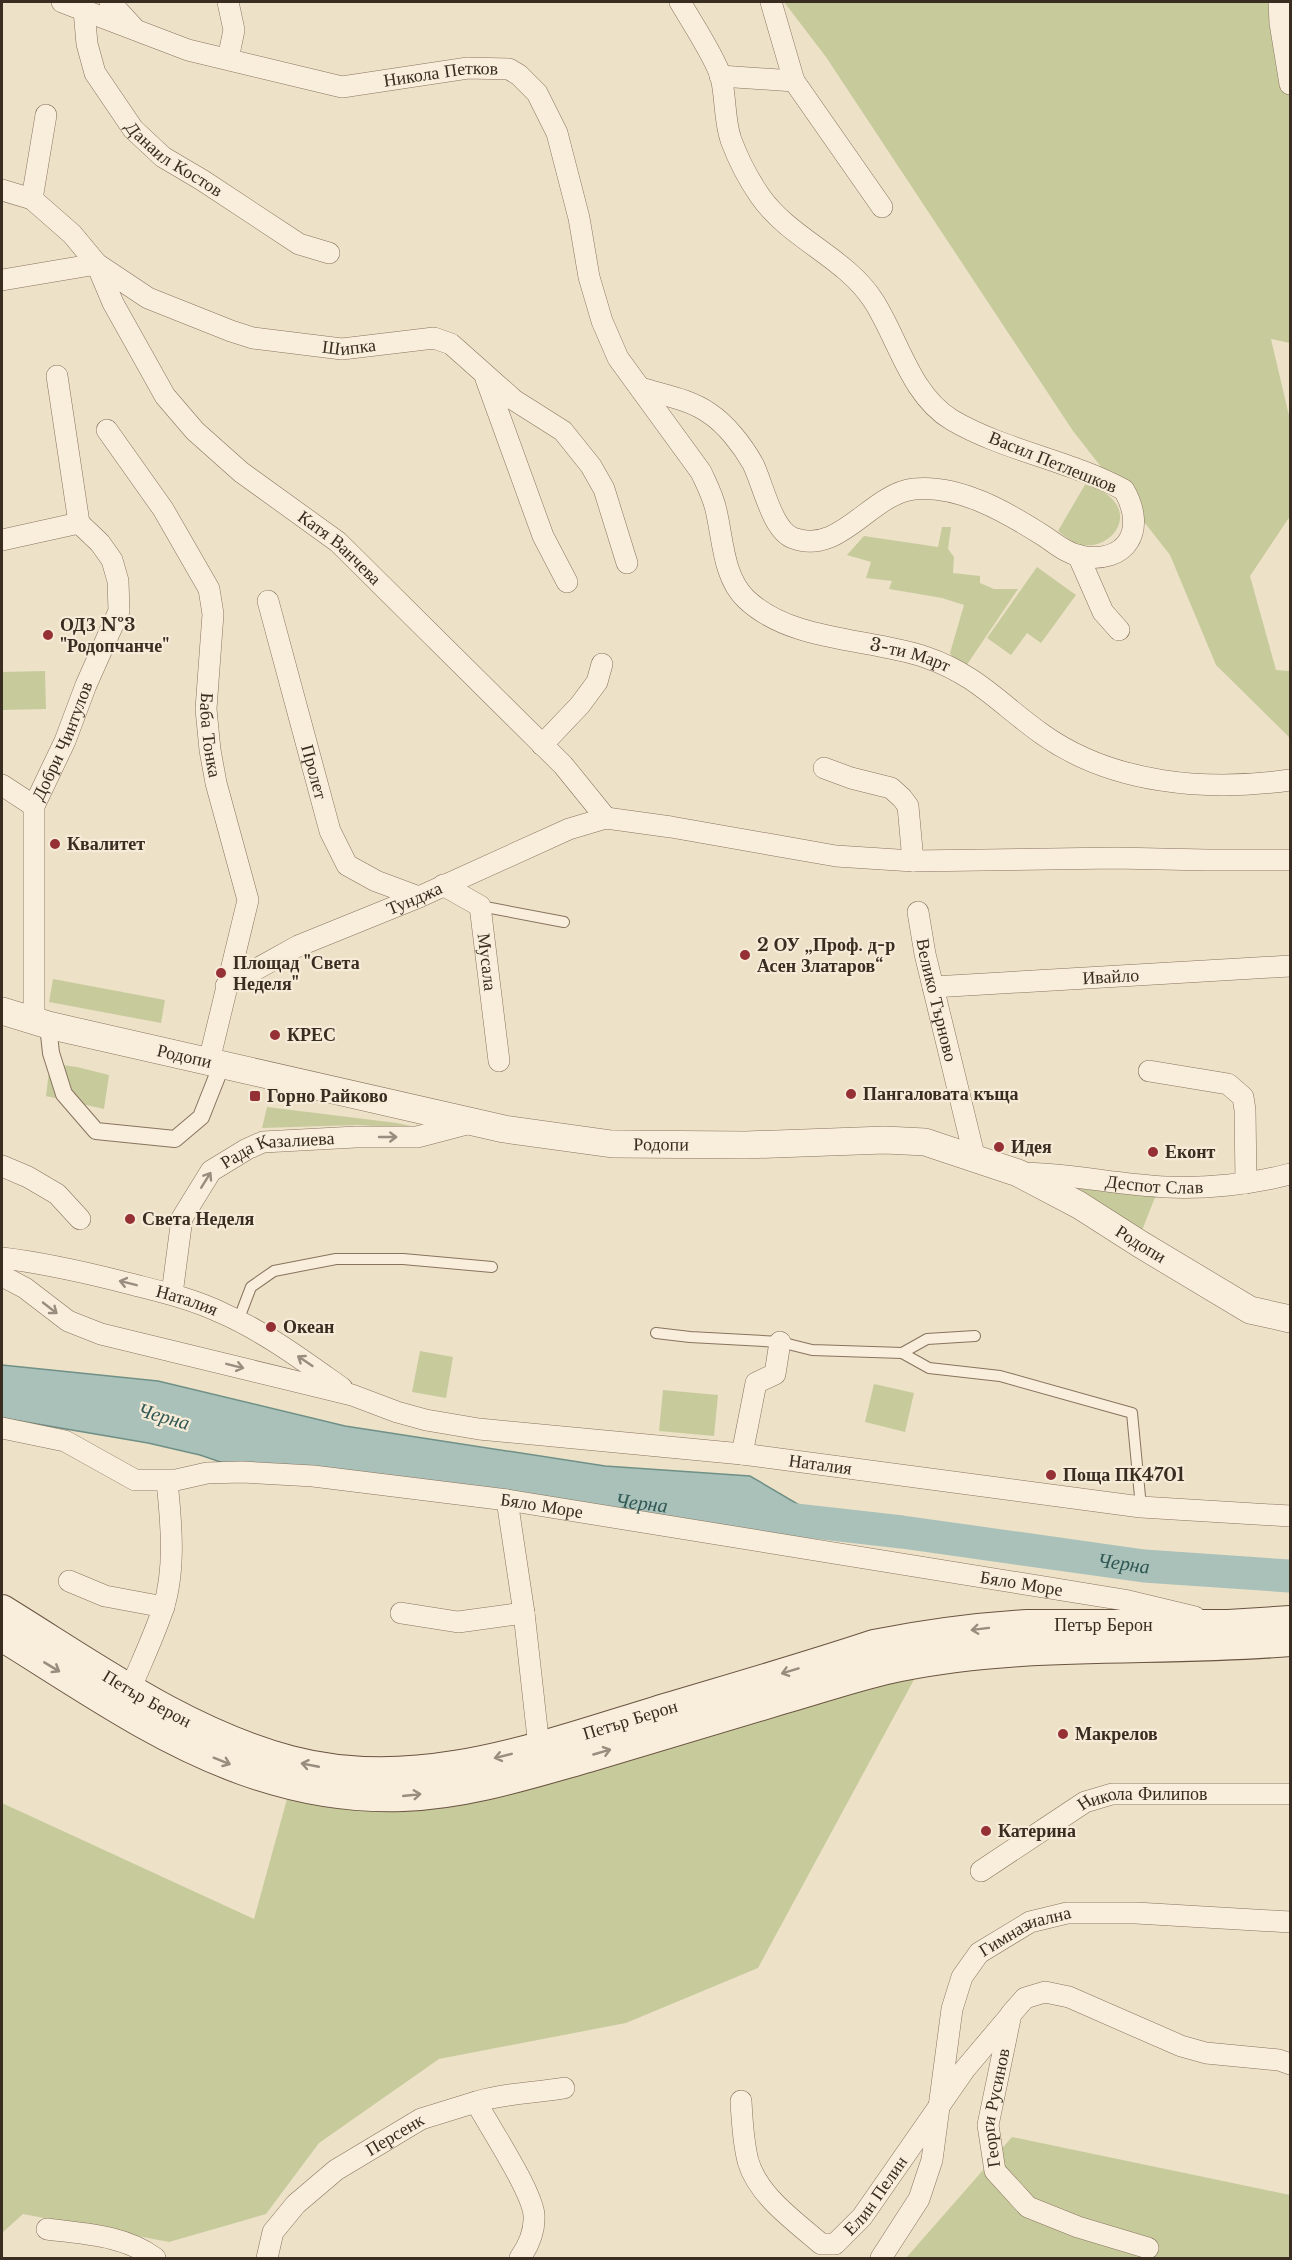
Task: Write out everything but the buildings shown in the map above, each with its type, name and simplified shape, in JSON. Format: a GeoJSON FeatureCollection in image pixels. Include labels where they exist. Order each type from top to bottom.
{"type":"FeatureCollection","features":[{"type":"Feature","properties":{"kind":"main road","name":"Петър Берон"},"geometry":{"type":"LineString","coordinates":[[2,1610],[130,1690],[206,1730],[239,1744],[292,1761],[328,1768],[376,1773],[437,1770],[539,1747],[874,1645],[967,1631],[1029,1638],[1244,1645],[1290,1641]]}},
{"type":"Feature","properties":{"kind":"main road","name":"Петър Берон"},"geometry":{"type":"LineString","coordinates":[[2,1636],[163,1733],[219,1760],[275,1780],[324,1790],[366,1795],[405,1796],[478,1786],[542,1770],[898,1666],[970,1655],[1029,1638],[1290,1621]]}},
{"type":"Feature","properties":{"kind":"street","name":"Никола Петков"},"geometry":{"type":"LineString","coordinates":[[62,2],[188,50],[342,87],[468,69],[509,69],[519,75],[537,93],[557,134],[579,218],[589,277],[602,321],[618,358],[641,388]]}},
{"type":"Feature","properties":{"kind":"street","name":"Никола Петков"},"geometry":{"type":"LineString","coordinates":[[110,2],[136,30]]}},
{"type":"Feature","properties":{"kind":"street"},"geometry":{"type":"LineString","coordinates":[[228,2],[234,30],[228,59]]}},
{"type":"Feature","properties":{"kind":"street","name":"Васил Петлешков"},"geometry":{"type":"LineString","coordinates":[[641,388],[678,399],[709,413],[734,436],[753,464],[777,523],[792,538],[816,542],[839,533],[895,493],[915,489],[963,495],[1001,512],[1066,551],[1078,555],[1095,558],[1107,556],[1124,546],[1134,532],[1134,516],[1124,490],[1080,470],[981,434],[950,419],[930,400],[910,373],[874,301],[863,285],[786,225],[761,197],[731,139],[720,76],[680,2]]}},
{"type":"Feature","properties":{"kind":"street"},"geometry":{"type":"LineString","coordinates":[[771,2],[794,81],[882,207]]}},
{"type":"Feature","properties":{"kind":"street"},"geometry":{"type":"LineString","coordinates":[[1279,2],[1290,84]]}},
{"type":"Feature","properties":{"kind":"street","name":"Данаил Костов"},"geometry":{"type":"LineString","coordinates":[[84,10],[87,44],[96,73],[133,129],[163,157],[299,244],[329,253]]}},
{"type":"Feature","properties":{"kind":"street"},"geometry":{"type":"LineString","coordinates":[[720,76],[794,81]]}},
{"type":"Feature","properties":{"kind":"street"},"geometry":{"type":"LineString","coordinates":[[32,199],[46,115]]}},
{"type":"Feature","properties":{"kind":"street","name":"Шипка"},"geometry":{"type":"LineString","coordinates":[[2,190],[32,199],[72,234],[97,264],[148,298],[231,332],[253,338],[342,349],[435,338],[457,349],[485,377],[514,400],[563,431],[591,466],[613,513],[627,563]]}},
{"type":"Feature","properties":{"kind":"street"},"geometry":{"type":"LineString","coordinates":[[2,280],[97,264]]}},
{"type":"Feature","properties":{"kind":"street","name":"Катя Ванчева"},"geometry":{"type":"LineString","coordinates":[[97,264],[113,303],[165,396],[195,431],[241,472],[338,542],[563,765],[606,818]]}},
{"type":"Feature","properties":{"kind":"street"},"geometry":{"type":"LineString","coordinates":[[2,540],[79,523],[57,376]]}},
{"type":"Feature","properties":{"kind":"street"},"geometry":{"type":"LineString","coordinates":[[485,377],[543,536],[567,582]]}},
{"type":"Feature","properties":{"kind":"street","name":"3-ти Март"},"geometry":{"type":"LineString","coordinates":[[641,388],[700,472],[710,490],[730,576],[744,598],[765,614],[794,626],[925,657],[961,671],[1069,753],[1110,768],[1153,779],[1210,784],[1240,785],[1290,780]]}},
{"type":"Feature","properties":{"kind":"street","name":"Баба Тонка"},"geometry":{"type":"LineString","coordinates":[[107,430],[163,509],[209,589],[213,614],[206,709],[210,750],[216,783],[248,900],[226,986],[215,1063]]}},
{"type":"Feature","properties":{"kind":"street","name":"Добри Чинтулов"},"geometry":{"type":"LineString","coordinates":[[41,1023],[34,807],[65,741],[86,685],[119,611],[118,581],[112,560],[100,543],[79,523]]}},
{"type":"Feature","properties":{"kind":"street"},"geometry":{"type":"LineString","coordinates":[[1078,555],[1103,612],[1119,630]]}},
{"type":"Feature","properties":{"kind":"street","name":"Пролет"},"geometry":{"type":"LineString","coordinates":[[268,601],[330,831],[347,865],[376,881],[419,897]]}},
{"type":"Feature","properties":{"kind":"street"},"geometry":{"type":"LineString","coordinates":[[542,746],[580,705],[597,682],[602,664]]}},
{"type":"Feature","properties":{"kind":"street"},"geometry":{"type":"LineString","coordinates":[[824,768],[891,788],[908,806],[913,861]]}},
{"type":"Feature","properties":{"kind":"street"},"geometry":{"type":"LineString","coordinates":[[2,785],[34,807]]}},
{"type":"Feature","properties":{"kind":"street"},"geometry":{"type":"LineString","coordinates":[[606,818],[836,855],[913,861],[1115,858],[1290,860]]}},
{"type":"Feature","properties":{"kind":"street","name":"Тунджа"},"geometry":{"type":"LineString","coordinates":[[226,986],[298,946],[419,897],[569,829],[606,818]]}},
{"type":"Feature","properties":{"kind":"street"},"geometry":{"type":"LineString","coordinates":[[443,885],[480,906]]}},
{"type":"Feature","properties":{"kind":"street","name":"Мусала"},"geometry":{"type":"LineString","coordinates":[[480,906],[499,1061]]}},
{"type":"Feature","properties":{"kind":"street","name":"Велико Търново"},"geometry":{"type":"LineString","coordinates":[[918,912],[925,954],[975,1159]]}},
{"type":"Feature","properties":{"kind":"street","name":"Ивайло"},"geometry":{"type":"LineString","coordinates":[[933,987],[1290,966]]}},
{"type":"Feature","properties":{"kind":"street","name":"Родопи"},"geometry":{"type":"LineString","coordinates":[[2,1011],[41,1023],[504,1129],[612,1144],[746,1145],[885,1140],[925,1142],[1018,1173],[1079,1205],[1250,1310],[1290,1319]]}},
{"type":"Feature","properties":{"kind":"street"},"geometry":{"type":"LineString","coordinates":[[41,1023],[64,1094],[96,1131],[175,1139],[201,1117],[215,1063]]}},
{"type":"Feature","properties":{"kind":"street"},"geometry":{"type":"LineString","coordinates":[[1149,1071],[1228,1084],[1243,1097],[1246,1184]]}},
{"type":"Feature","properties":{"kind":"street","name":"Рада Казалиева"},"geometry":{"type":"LineString","coordinates":[[172,1294],[182,1218],[211,1171],[247,1149],[263,1142],[356,1137],[417,1137],[477,1122]]}},
{"type":"Feature","properties":{"kind":"street"},"geometry":{"type":"LineString","coordinates":[[2,1166],[28,1177],[57,1194],[80,1219]]}},
{"type":"Feature","properties":{"kind":"street","name":"Деспот Слав"},"geometry":{"type":"LineString","coordinates":[[1018,1173],[1046,1173],[1167,1187],[1246,1184],[1290,1174]]}},
{"type":"Feature","properties":{"kind":"street","name":"Наталия"},"geometry":{"type":"LineString","coordinates":[[2,1258],[87,1273],[172,1294],[208,1307],[238,1321],[302,1359],[352,1395]]}},
{"type":"Feature","properties":{"kind":"street","name":"Наталия"},"geometry":{"type":"LineString","coordinates":[[2,1276],[25,1288],[68,1321],[101,1334],[352,1395],[426,1420],[479,1429],[741,1454],[1141,1507],[1290,1516]]}},
{"type":"Feature","properties":{"kind":"street"},"geometry":{"type":"LineString","coordinates":[[741,1454],[756,1383],[775,1374],[780,1342]]}},
{"type":"Feature","properties":{"kind":"street","name":"Бяло Море"},"geometry":{"type":"LineString","coordinates":[[2,1428],[65,1441],[135,1480],[167,1481],[207,1473],[242,1472],[314,1476],[507,1500],[1124,1600],[1228,1625]]}},
{"type":"Feature","properties":{"kind":"street"},"geometry":{"type":"LineString","coordinates":[[130,1690],[164,1607],[169,1579],[172,1532],[167,1481]]}},
{"type":"Feature","properties":{"kind":"street"},"geometry":{"type":"LineString","coordinates":[[507,1500],[525,1613],[539,1747]]}},
{"type":"Feature","properties":{"kind":"street"},"geometry":{"type":"LineString","coordinates":[[69,1581],[105,1596],[164,1607]]}},
{"type":"Feature","properties":{"kind":"street"},"geometry":{"type":"LineString","coordinates":[[401,1613],[458,1622],[525,1613]]}},
{"type":"Feature","properties":{"kind":"street","name":"Никола Филипов"},"geometry":{"type":"LineString","coordinates":[[981,1871],[1085,1802],[1112,1794],[1290,1794]]}},
{"type":"Feature","properties":{"kind":"street","name":"Гимназиална"},"geometry":{"type":"LineString","coordinates":[[881,2259],[918,2199],[932,2160],[952,2009],[962,1977],[980,1953],[1030,1922],[1067,1913],[1136,1913],[1290,1922]]}},
{"type":"Feature","properties":{"kind":"street","name":"Георги Русинов"},"geometry":{"type":"LineString","coordinates":[[938,2109],[965,2069],[1025,1998],[1045,1992],[1069,1997],[1181,2046],[1198,2051],[1279,2060],[1290,2064]]}},
{"type":"Feature","properties":{"kind":"street","name":"Георги Русинов"},"geometry":{"type":"LineString","coordinates":[[1011,2014],[988,2125],[995,2172],[1028,2207],[1078,2227],[1148,2248]]}},
{"type":"Feature","properties":{"kind":"street","name":"Персенк"},"geometry":{"type":"LineString","coordinates":[[267,2259],[273,2232],[296,2204],[336,2170],[421,2119],[494,2096],[532,2094],[564,2088]]}},
{"type":"Feature","properties":{"kind":"street","name":"Елин Пелин"},"geometry":{"type":"LineString","coordinates":[[741,2101],[743,2132],[749,2164],[766,2194],[821,2244],[835,2244],[862,2217],[938,2109]]}},
{"type":"Feature","properties":{"kind":"street"},"geometry":{"type":"LineString","coordinates":[[476,2102],[524,2187],[534,2212],[533,2235],[520,2259]]}},
{"type":"Feature","properties":{"kind":"street"},"geometry":{"type":"LineString","coordinates":[[47,2229],[108,2237],[142,2248],[155,2259]]}},
{"type":"Feature","properties":{"kind":"lane"},"geometry":{"type":"LineString","coordinates":[[480,906],[564,922]]}},
{"type":"Feature","properties":{"kind":"lane"},"geometry":{"type":"LineString","coordinates":[[238,1321],[251,1287],[274,1271],[336,1259],[403,1258],[492,1267]]}},
{"type":"Feature","properties":{"kind":"lane"},"geometry":{"type":"LineString","coordinates":[[656,1333],[780,1342],[812,1350],[902,1353],[929,1368],[999,1376],[1132,1413],[1141,1507]]}},
{"type":"Feature","properties":{"kind":"lane"},"geometry":{"type":"LineString","coordinates":[[902,1353],[927,1338],[975,1336]]}},
{"type":"Feature","properties":{"kind":"green space"},"geometry":{"type":"Polygon","coordinates":[[[784,2],[1290,2],[1290,343],[1271,339],[1290,420],[1290,516],[1250,576],[1276,670],[1290,671],[1290,738],[1216,665],[1170,555],[1073,431],[826,57],[784,2]]]}},
{"type":"Feature","properties":{"kind":"green space"},"geometry":{"type":"Polygon","coordinates":[[[1086,483],[1114,501],[1119,509],[1120,518],[1114,533],[1108,539],[1091,545],[1076,543],[1058,531],[1086,483]]]}},
{"type":"Feature","properties":{"kind":"green space"},"geometry":{"type":"Polygon","coordinates":[[[942,527],[951,527],[948,549],[954,557],[953,573],[980,576],[980,583],[994,589],[1018,589],[962,672],[950,653],[964,605],[942,598],[889,589],[892,581],[866,578],[871,562],[847,555],[864,536],[938,547],[942,527]]]}},
{"type":"Feature","properties":{"kind":"green space"},"geometry":{"type":"Polygon","coordinates":[[[1037,567],[1076,595],[1041,643],[1027,633],[1011,655],[987,638],[1037,567]]]}},
{"type":"Feature","properties":{"kind":"green space"},"geometry":{"type":"Polygon","coordinates":[[[45,671],[46,709],[2,710],[2,672],[45,671]]]}},
{"type":"Feature","properties":{"kind":"green space"},"geometry":{"type":"Polygon","coordinates":[[[53,979],[165,1000],[161,1023],[49,1002],[53,979]]]}},
{"type":"Feature","properties":{"kind":"green space"},"geometry":{"type":"Polygon","coordinates":[[[50,1063],[109,1075],[104,1109],[46,1096],[50,1063]]]}},
{"type":"Feature","properties":{"kind":"green space"},"geometry":{"type":"Polygon","coordinates":[[[267,1107],[397,1123],[424,1129],[357,1125],[262,1128],[267,1107]]]}},
{"type":"Feature","properties":{"kind":"green space"},"geometry":{"type":"Polygon","coordinates":[[[1064,1186],[1157,1192],[1141,1233],[1064,1186]]]}},
{"type":"Feature","properties":{"kind":"green space"},"geometry":{"type":"Polygon","coordinates":[[[420,1351],[453,1357],[446,1398],[412,1392],[420,1351]]]}},
{"type":"Feature","properties":{"kind":"green space"},"geometry":{"type":"Polygon","coordinates":[[[874,1384],[914,1393],[905,1432],[865,1422],[874,1384]]]}},
{"type":"Feature","properties":{"kind":"green space"},"geometry":{"type":"Polygon","coordinates":[[[663,1390],[718,1395],[714,1436],[659,1431],[663,1390]]]}},
{"type":"Feature","properties":{"kind":"green space"},"geometry":{"type":"Polygon","coordinates":[[[916,1676],[758,1968],[626,2023],[439,2059],[319,2143],[266,2214],[169,2242],[23,2214],[2,2233],[2,1803],[254,1919],[287,1799],[340,1809],[388,1809],[475,1795],[916,1676]]]}},
{"type":"Feature","properties":{"kind":"green space"},"geometry":{"type":"Polygon","coordinates":[[[1012,2137],[1290,2195],[1290,2258],[906,2258],[1012,2137]]]}},
{"type":"Feature","properties":{"kind":"water"},"geometry":{"type":"Polygon","coordinates":[[[2,1365],[158,1381],[345,1426],[605,1466],[750,1476],[801,1506],[709,1505],[371,1455],[325,1470],[241,1469],[200,1455],[148,1443],[2,1418],[2,1365]]]}},
{"type":"Feature","properties":{"kind":"waterway","name":"Черна"},"geometry":{"type":"LineString","coordinates":[[301,1455],[530,1490],[902,1532],[1144,1566],[1289,1576]]}},
{"type":"Feature","properties":{"kind":"place","name":"ОДЗ №3 \"Родопчанче\""},"geometry":{"type":"Point","coordinates":[48,635]}},
{"type":"Feature","properties":{"kind":"place","name":"Квалитет"},"geometry":{"type":"Point","coordinates":[55,844]}},
{"type":"Feature","properties":{"kind":"place","name":"2 ОУ „Проф. д-р Асен Златаров“"},"geometry":{"type":"Point","coordinates":[745,955]}},
{"type":"Feature","properties":{"kind":"place","name":"Площад \"Света Неделя\""},"geometry":{"type":"Point","coordinates":[221,973]}},
{"type":"Feature","properties":{"kind":"place","name":"КРЕС"},"geometry":{"type":"Point","coordinates":[275,1035]}},
{"type":"Feature","properties":{"kind":"place","name":"Пангаловата къща"},"geometry":{"type":"Point","coordinates":[851,1094]}},
{"type":"Feature","properties":{"kind":"place","name":"Горно Райково"},"geometry":{"type":"Point","coordinates":[255,1096]}},
{"type":"Feature","properties":{"kind":"place","name":"Идея"},"geometry":{"type":"Point","coordinates":[999,1147]}},
{"type":"Feature","properties":{"kind":"place","name":"Еконт"},"geometry":{"type":"Point","coordinates":[1153,1152]}},
{"type":"Feature","properties":{"kind":"place","name":"Света Неделя"},"geometry":{"type":"Point","coordinates":[130,1219]}},
{"type":"Feature","properties":{"kind":"place","name":"Океан"},"geometry":{"type":"Point","coordinates":[271,1327]}},
{"type":"Feature","properties":{"kind":"place","name":"Поща ПК4701"},"geometry":{"type":"Point","coordinates":[1051,1475]}},
{"type":"Feature","properties":{"kind":"place","name":"Макрелов"},"geometry":{"type":"Point","coordinates":[1063,1734]}},
{"type":"Feature","properties":{"kind":"place","name":"Катерина"},"geometry":{"type":"Point","coordinates":[986,1831]}}]}
